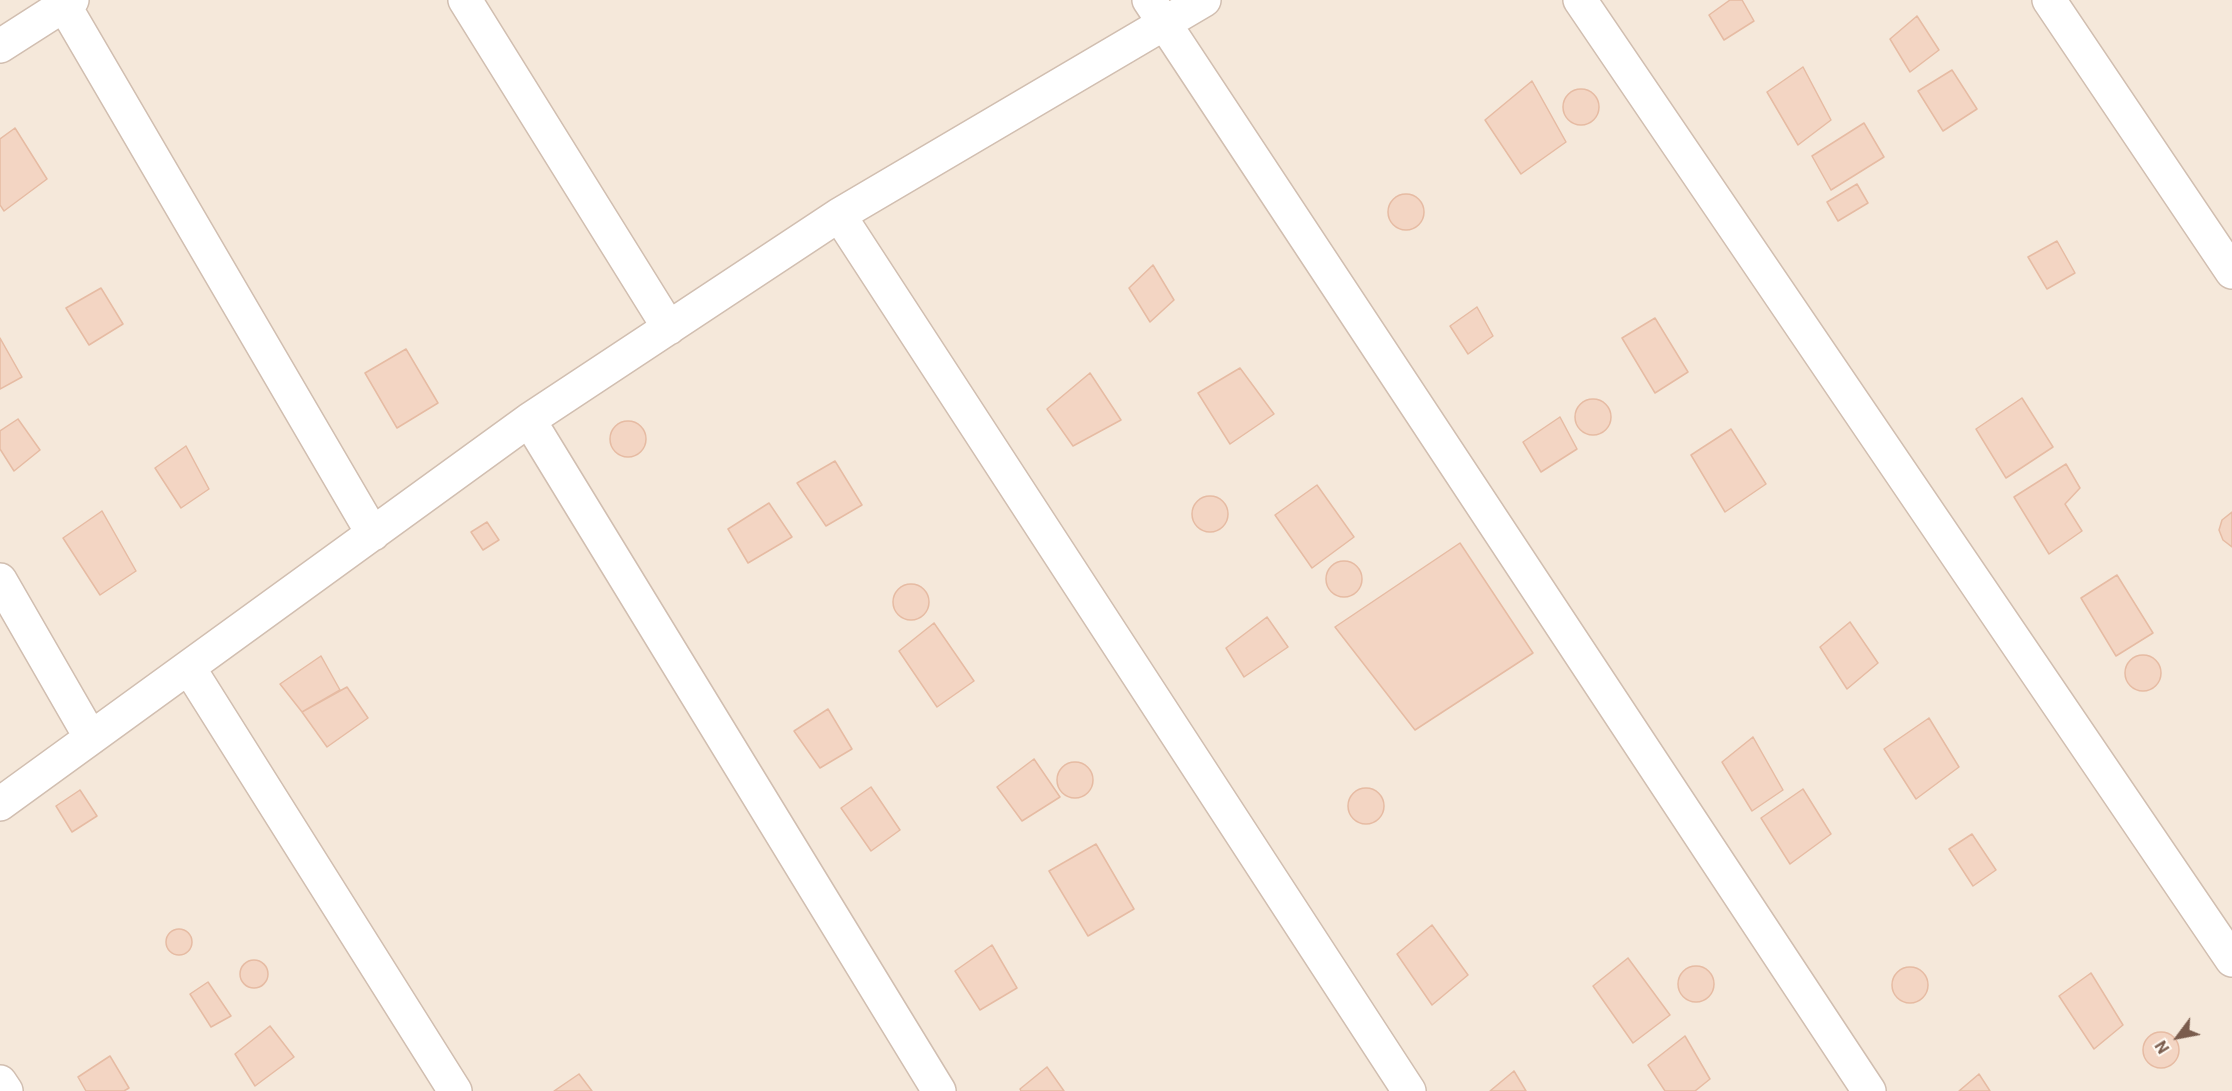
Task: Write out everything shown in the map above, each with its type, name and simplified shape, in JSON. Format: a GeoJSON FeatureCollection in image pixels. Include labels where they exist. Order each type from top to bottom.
{"type":"FeatureCollection","features":[{"type":"Feature","properties":{"kind":"street"},"geometry":{"type":"LineString","coordinates":[[465,0],[669,328]]}},
{"type":"Feature","properties":{"kind":"street"},"geometry":{"type":"LineString","coordinates":[[0,804],[529,420],[839,215],[1157,12],[1204,0]]}},
{"type":"Feature","properties":{"kind":"street"},"geometry":{"type":"LineString","coordinates":[[1580,0],[2232,960]]}},
{"type":"Feature","properties":{"kind":"street"},"geometry":{"type":"LineString","coordinates":[[2049,0],[2232,272]]}},
{"type":"Feature","properties":{"kind":"street"},"geometry":{"type":"LineString","coordinates":[[0,46],[66,2],[373,534]]}},
{"type":"Feature","properties":{"kind":"street"},"geometry":{"type":"LineString","coordinates":[[1157,12],[1869,1091]]}},
{"type":"Feature","properties":{"kind":"street"},"geometry":{"type":"LineString","coordinates":[[839,215],[1409,1091]]}},
{"type":"Feature","properties":{"kind":"street"},"geometry":{"type":"LineString","coordinates":[[529,420],[939,1091]]}},
{"type":"Feature","properties":{"kind":"street"},"geometry":{"type":"LineString","coordinates":[[0,580],[91,738]]}},
{"type":"Feature","properties":{"kind":"street"},"geometry":{"type":"LineString","coordinates":[[189,668],[455,1091]]}},
{"type":"Feature","properties":{"kind":"street"},"geometry":{"type":"LineString","coordinates":[[0,1082],[6,1091]]}},
{"type":"Feature","properties":{"kind":"shaded area"},"geometry":{"type":"Polygon","coordinates":[[[0,0],[2232,0],[2232,1091],[0,1091],[0,0]]]}},
{"type":"Feature","properties":{"kind":"building"},"geometry":{"type":"Polygon","coordinates":[[[1730,0],[1742,0],[1754,21],[1724,40],[1709,15],[1730,0]]]}},
{"type":"Feature","properties":{"kind":"building"},"geometry":{"type":"Polygon","coordinates":[[[1917,16],[1939,50],[1910,72],[1890,39],[1917,16]]]}},
{"type":"Feature","properties":{"kind":"building"},"geometry":{"type":"Polygon","coordinates":[[[1803,67],[1831,120],[1798,145],[1767,92],[1803,67]]]}},
{"type":"Feature","properties":{"kind":"building"},"geometry":{"type":"Polygon","coordinates":[[[1952,70],[1977,109],[1943,131],[1918,91],[1952,70]]]}},
{"type":"Feature","properties":{"kind":"building"},"geometry":{"type":"Polygon","coordinates":[[[1532,81],[1566,142],[1521,174],[1485,120],[1532,81]]]}},
{"type":"Feature","properties":{"kind":"building"},"geometry":{"type":"Polygon","coordinates":[[[1581,89],[1594,94],[1599,107],[1594,120],[1581,125],[1568,120],[1563,107],[1568,94],[1581,89]]]}},
{"type":"Feature","properties":{"kind":"building"},"geometry":{"type":"Polygon","coordinates":[[[1864,123],[1884,157],[1831,190],[1812,156],[1864,123]]]}},
{"type":"Feature","properties":{"kind":"building"},"geometry":{"type":"Polygon","coordinates":[[[15,128],[47,179],[4,211],[0,205],[0,139],[15,128]]]}},
{"type":"Feature","properties":{"kind":"building"},"geometry":{"type":"Polygon","coordinates":[[[1857,184],[1868,203],[1838,221],[1827,202],[1857,184]]]}},
{"type":"Feature","properties":{"kind":"building"},"geometry":{"type":"Polygon","coordinates":[[[1406,194],[1419,199],[1424,212],[1419,225],[1406,230],[1393,225],[1388,212],[1393,199],[1406,194]]]}},
{"type":"Feature","properties":{"kind":"building"},"geometry":{"type":"Polygon","coordinates":[[[2057,241],[2075,273],[2047,289],[2028,257],[2057,241]]]}},
{"type":"Feature","properties":{"kind":"building"},"geometry":{"type":"Polygon","coordinates":[[[1153,265],[1174,300],[1150,322],[1129,288],[1153,265]]]}},
{"type":"Feature","properties":{"kind":"building"},"geometry":{"type":"Polygon","coordinates":[[[101,288],[123,324],[89,345],[66,308],[101,288]]]}},
{"type":"Feature","properties":{"kind":"building"},"geometry":{"type":"Polygon","coordinates":[[[1477,307],[1493,336],[1468,354],[1450,326],[1477,307]]]}},
{"type":"Feature","properties":{"kind":"building"},"geometry":{"type":"Polygon","coordinates":[[[1655,318],[1688,372],[1655,393],[1622,338],[1655,318]]]}},
{"type":"Feature","properties":{"kind":"building"},"geometry":{"type":"Polygon","coordinates":[[[0,338],[22,377],[0,389],[0,338]]]}},
{"type":"Feature","properties":{"kind":"building"},"geometry":{"type":"Polygon","coordinates":[[[406,349],[438,403],[397,428],[365,373],[406,349]]]}},
{"type":"Feature","properties":{"kind":"building"},"geometry":{"type":"Polygon","coordinates":[[[1240,368],[1274,414],[1230,444],[1198,393],[1240,368]]]}},
{"type":"Feature","properties":{"kind":"building"},"geometry":{"type":"Polygon","coordinates":[[[1090,373],[1121,420],[1073,446],[1047,409],[1090,373]]]}},
{"type":"Feature","properties":{"kind":"building"},"geometry":{"type":"Polygon","coordinates":[[[2022,398],[2053,447],[2006,478],[1976,429],[2022,398]]]}},
{"type":"Feature","properties":{"kind":"building"},"geometry":{"type":"Polygon","coordinates":[[[1593,399],[1606,404],[1611,417],[1606,430],[1593,435],[1580,430],[1575,417],[1580,404],[1593,399]]]}},
{"type":"Feature","properties":{"kind":"building"},"geometry":{"type":"Polygon","coordinates":[[[1560,417],[1577,449],[1541,472],[1523,442],[1560,417]]]}},
{"type":"Feature","properties":{"kind":"building"},"geometry":{"type":"Polygon","coordinates":[[[18,419],[40,450],[14,471],[0,449],[0,431],[18,419]]]}},
{"type":"Feature","properties":{"kind":"building"},"geometry":{"type":"Polygon","coordinates":[[[628,421],[641,426],[646,439],[641,452],[628,457],[615,452],[610,439],[615,426],[628,421]]]}},
{"type":"Feature","properties":{"kind":"building"},"geometry":{"type":"Polygon","coordinates":[[[1731,429],[1766,484],[1725,512],[1691,455],[1731,429]]]}},
{"type":"Feature","properties":{"kind":"building"},"geometry":{"type":"Polygon","coordinates":[[[186,446],[209,489],[181,508],[155,468],[186,446]]]}},
{"type":"Feature","properties":{"kind":"building"},"geometry":{"type":"Polygon","coordinates":[[[835,461],[862,505],[826,526],[797,483],[835,461]]]}},
{"type":"Feature","properties":{"kind":"building"},"geometry":{"type":"Polygon","coordinates":[[[2066,464],[2080,488],[2065,504],[2082,531],[2049,554],[2014,497],[2066,464]]]}},
{"type":"Feature","properties":{"kind":"building"},"geometry":{"type":"Polygon","coordinates":[[[1317,485],[1354,537],[1312,568],[1275,515],[1317,485]]]}},
{"type":"Feature","properties":{"kind":"building"},"geometry":{"type":"Polygon","coordinates":[[[1210,496],[1223,501],[1228,514],[1223,527],[1210,532],[1197,527],[1192,514],[1197,501],[1210,496]]]}},
{"type":"Feature","properties":{"kind":"building"},"geometry":{"type":"Polygon","coordinates":[[[769,503],[792,537],[748,563],[728,529],[769,503]]]}},
{"type":"Feature","properties":{"kind":"building"},"geometry":{"type":"Polygon","coordinates":[[[102,511],[136,571],[100,595],[63,538],[102,511]]]}},
{"type":"Feature","properties":{"kind":"building"},"geometry":{"type":"Polygon","coordinates":[[[2232,512],[2232,547],[2223,540],[2219,530],[2222,520],[2232,512]]]}},
{"type":"Feature","properties":{"kind":"building"},"geometry":{"type":"Polygon","coordinates":[[[487,522],[499,540],[483,550],[471,532],[487,522]]]}},
{"type":"Feature","properties":{"kind":"building"},"geometry":{"type":"Polygon","coordinates":[[[1460,543],[1533,653],[1415,730],[1335,627],[1460,543]]]}},
{"type":"Feature","properties":{"kind":"building"},"geometry":{"type":"Polygon","coordinates":[[[1344,561],[1357,566],[1362,579],[1357,592],[1344,597],[1331,592],[1326,579],[1331,566],[1344,561]]]}},
{"type":"Feature","properties":{"kind":"building"},"geometry":{"type":"Polygon","coordinates":[[[2117,575],[2153,633],[2116,656],[2081,598],[2117,575]]]}},
{"type":"Feature","properties":{"kind":"building"},"geometry":{"type":"Polygon","coordinates":[[[911,584],[924,589],[929,602],[924,615],[911,620],[898,615],[893,602],[898,589],[911,584]]]}},
{"type":"Feature","properties":{"kind":"building"},"geometry":{"type":"Polygon","coordinates":[[[1267,617],[1288,647],[1244,677],[1226,648],[1267,617]]]}},
{"type":"Feature","properties":{"kind":"building"},"geometry":{"type":"Polygon","coordinates":[[[1850,622],[1878,663],[1847,689],[1820,647],[1850,622]]]}},
{"type":"Feature","properties":{"kind":"building"},"geometry":{"type":"Polygon","coordinates":[[[934,623],[974,681],[937,707],[899,651],[934,623]]]}},
{"type":"Feature","properties":{"kind":"building"},"geometry":{"type":"Polygon","coordinates":[[[2143,655],[2156,660],[2161,673],[2156,686],[2143,691],[2130,686],[2125,673],[2130,660],[2143,655]]]}},
{"type":"Feature","properties":{"kind":"building"},"geometry":{"type":"Polygon","coordinates":[[[321,656],[340,690],[302,712],[280,684],[321,656]]]}},
{"type":"Feature","properties":{"kind":"building"},"geometry":{"type":"Polygon","coordinates":[[[347,687],[368,718],[327,747],[302,712],[347,687]]]}},
{"type":"Feature","properties":{"kind":"building"},"geometry":{"type":"Polygon","coordinates":[[[828,709],[852,749],[820,768],[794,731],[828,709]]]}},
{"type":"Feature","properties":{"kind":"building"},"geometry":{"type":"Polygon","coordinates":[[[1929,718],[1959,767],[1916,799],[1884,749],[1929,718]]]}},
{"type":"Feature","properties":{"kind":"building"},"geometry":{"type":"Polygon","coordinates":[[[1753,737],[1783,790],[1752,811],[1722,762],[1753,737]]]}},
{"type":"Feature","properties":{"kind":"building"},"geometry":{"type":"Polygon","coordinates":[[[1034,759],[1060,797],[1022,821],[997,787],[1034,759]]]}},
{"type":"Feature","properties":{"kind":"building"},"geometry":{"type":"Polygon","coordinates":[[[1075,762],[1088,767],[1093,780],[1088,793],[1075,798],[1062,793],[1057,780],[1062,767],[1075,762]]]}},
{"type":"Feature","properties":{"kind":"building"},"geometry":{"type":"Polygon","coordinates":[[[871,787],[900,830],[871,851],[841,808],[871,787]]]}},
{"type":"Feature","properties":{"kind":"building"},"geometry":{"type":"Polygon","coordinates":[[[1366,788],[1379,793],[1384,806],[1379,819],[1366,824],[1353,819],[1348,806],[1353,793],[1366,788]]]}},
{"type":"Feature","properties":{"kind":"building"},"geometry":{"type":"Polygon","coordinates":[[[1803,789],[1831,834],[1790,864],[1761,818],[1803,789]]]}},
{"type":"Feature","properties":{"kind":"building"},"geometry":{"type":"Polygon","coordinates":[[[80,790],[97,816],[72,832],[56,806],[80,790]]]}},
{"type":"Feature","properties":{"kind":"building"},"geometry":{"type":"Polygon","coordinates":[[[1972,834],[1996,870],[1973,886],[1949,849],[1972,834]]]}},
{"type":"Feature","properties":{"kind":"building"},"geometry":{"type":"Polygon","coordinates":[[[1096,844],[1134,909],[1088,936],[1049,871],[1096,844]]]}},
{"type":"Feature","properties":{"kind":"building"},"geometry":{"type":"Polygon","coordinates":[[[1432,925],[1468,975],[1432,1005],[1397,954],[1432,925]]]}},
{"type":"Feature","properties":{"kind":"building"},"geometry":{"type":"Polygon","coordinates":[[[179,929],[188,933],[192,942],[188,951],[179,955],[170,951],[166,942],[170,933],[179,929]]]}},
{"type":"Feature","properties":{"kind":"building"},"geometry":{"type":"Polygon","coordinates":[[[992,945],[1017,988],[980,1010],[955,971],[992,945]]]}},
{"type":"Feature","properties":{"kind":"building"},"geometry":{"type":"Polygon","coordinates":[[[1628,958],[1670,1015],[1633,1043],[1593,986],[1628,958]]]}},
{"type":"Feature","properties":{"kind":"building"},"geometry":{"type":"Polygon","coordinates":[[[254,960],[264,964],[268,974],[264,984],[254,988],[244,984],[240,974],[244,964],[254,960]]]}},
{"type":"Feature","properties":{"kind":"building"},"geometry":{"type":"Polygon","coordinates":[[[1696,966],[1709,971],[1714,984],[1709,997],[1696,1002],[1683,997],[1678,984],[1683,971],[1696,966]]]}},
{"type":"Feature","properties":{"kind":"building"},"geometry":{"type":"Polygon","coordinates":[[[1910,967],[1923,972],[1928,985],[1923,998],[1910,1003],[1897,998],[1892,985],[1897,972],[1910,967]]]}},
{"type":"Feature","properties":{"kind":"building"},"geometry":{"type":"Polygon","coordinates":[[[2091,973],[2123,1025],[2094,1049],[2059,996],[2091,973]]]}},
{"type":"Feature","properties":{"kind":"building"},"geometry":{"type":"Polygon","coordinates":[[[208,982],[231,1016],[211,1027],[190,994],[208,982]]]}},
{"type":"Feature","properties":{"kind":"building"},"geometry":{"type":"Polygon","coordinates":[[[270,1026],[294,1057],[255,1086],[235,1054],[270,1026]]]}},
{"type":"Feature","properties":{"kind":"building"},"geometry":{"type":"Polygon","coordinates":[[[2161,1032],[2174,1037],[2179,1050],[2174,1063],[2161,1068],[2148,1063],[2143,1050],[2148,1037],[2161,1032]]]}},
{"type":"Feature","properties":{"kind":"building"},"geometry":{"type":"Polygon","coordinates":[[[1685,1036],[1710,1079],[1695,1091],[1665,1091],[1648,1065],[1685,1036]]]}},
{"type":"Feature","properties":{"kind":"building"},"geometry":{"type":"Polygon","coordinates":[[[110,1056],[129,1088],[124,1091],[86,1091],[78,1077],[110,1056]]]}},
{"type":"Feature","properties":{"kind":"building"},"geometry":{"type":"Polygon","coordinates":[[[1047,1067],[1064,1091],[1021,1091],[1020,1089],[1047,1067]]]}},
{"type":"Feature","properties":{"kind":"building"},"geometry":{"type":"Polygon","coordinates":[[[1514,1071],[1526,1091],[1490,1091],[1514,1071]]]}},
{"type":"Feature","properties":{"kind":"building"},"geometry":{"type":"Polygon","coordinates":[[[579,1074],[592,1091],[554,1091],[579,1074]]]}},
{"type":"Feature","properties":{"kind":"building"},"geometry":{"type":"Polygon","coordinates":[[[1979,1074],[1990,1091],[1959,1091],[1979,1074]]]}}]}
